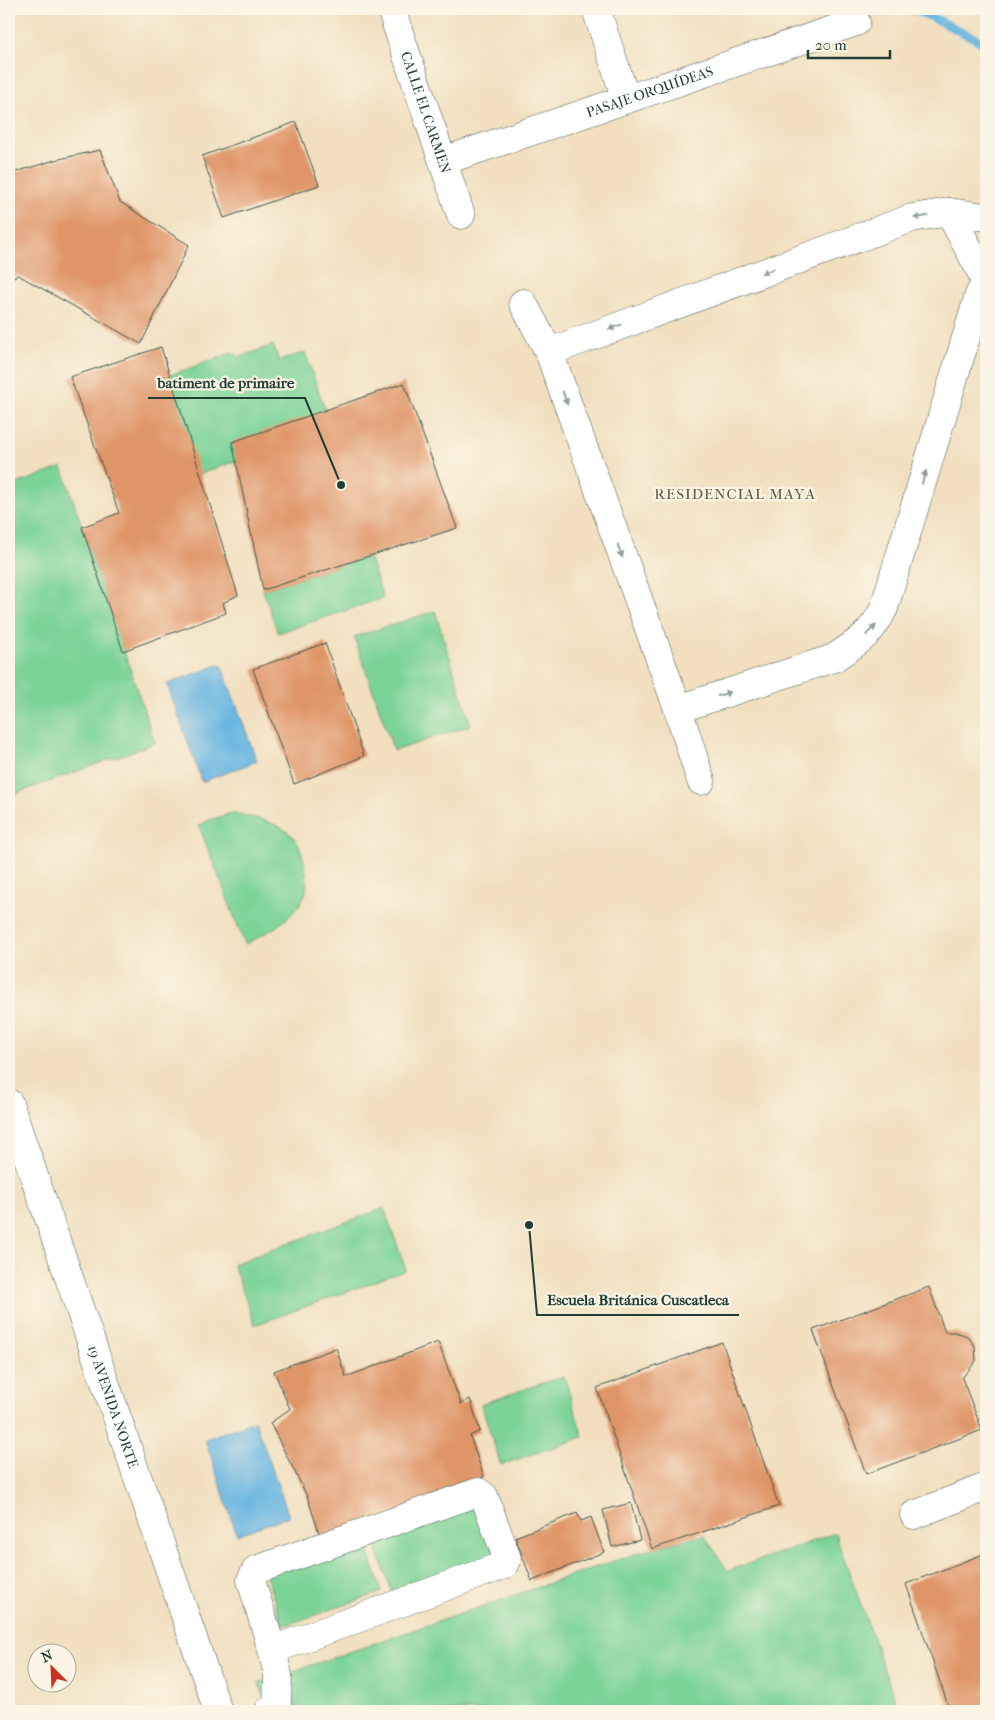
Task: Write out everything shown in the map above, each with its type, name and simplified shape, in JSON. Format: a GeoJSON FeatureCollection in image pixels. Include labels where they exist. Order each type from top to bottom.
{"type":"FeatureCollection","features":[{"type":"Feature","properties":{"kind":"street","name":"CALLE EL CARMEN"},"geometry":{"type":"LineString","coordinates":[[391,9],[461,215]]}},
{"type":"Feature","properties":{"kind":"street"},"geometry":{"type":"LineString","coordinates":[[596,9],[626,99]]}},
{"type":"Feature","properties":{"kind":"street","name":"PASAJE ORQUÍDEAS"},"geometry":{"type":"LineString","coordinates":[[443,161],[856,22]]}},
{"type":"Feature","properties":{"kind":"street"},"geometry":{"type":"LineString","coordinates":[[548,352],[912,218],[950,212],[986,217]]}},
{"type":"Feature","properties":{"kind":"street"},"geometry":{"type":"LineString","coordinates":[[678,709],[834,658],[877,625],[884,608],[979,295],[986,281],[950,212]]}},
{"type":"Feature","properties":{"kind":"street"},"geometry":{"type":"LineString","coordinates":[[523,304],[548,352],[678,709],[701,780]]}},
{"type":"Feature","properties":{"kind":"street","name":"19 AVENIDA NORTE"},"geometry":{"type":"LineString","coordinates":[[9,1103],[218,1711]]}},
{"type":"Feature","properties":{"kind":"street"},"geometry":{"type":"LineString","coordinates":[[914,1515],[986,1487]]}},
{"type":"Feature","properties":{"kind":"street"},"geometry":{"type":"LineString","coordinates":[[269,1711],[277,1705],[278,1675],[251,1580],[256,1570],[478,1492],[484,1496],[507,1558],[504,1565],[272,1650]]}},
{"type":"Feature","properties":{"kind":"green space"},"geometry":{"type":"Polygon","coordinates":[[[273,345],[279,361],[305,352],[331,427],[194,476],[159,379],[232,353],[240,357],[273,345]]]}},
{"type":"Feature","properties":{"kind":"green space"},"geometry":{"type":"Polygon","coordinates":[[[62,467],[155,743],[9,796],[9,487],[62,467]]]}},
{"type":"Feature","properties":{"kind":"green space"},"geometry":{"type":"Polygon","coordinates":[[[369,556],[383,598],[278,633],[263,590],[369,556]]]}},
{"type":"Feature","properties":{"kind":"green space"},"geometry":{"type":"Polygon","coordinates":[[[435,611],[471,725],[394,751],[354,637],[435,611]]]}},
{"type":"Feature","properties":{"kind":"green space"},"geometry":{"type":"Polygon","coordinates":[[[231,813],[265,821],[288,832],[300,848],[306,874],[307,886],[304,897],[293,912],[279,925],[245,944],[199,826],[207,821],[231,813]]]}},
{"type":"Feature","properties":{"kind":"green space"},"geometry":{"type":"Polygon","coordinates":[[[384,1208],[406,1270],[255,1325],[233,1264],[384,1208]]]}},
{"type":"Feature","properties":{"kind":"green space"},"geometry":{"type":"Polygon","coordinates":[[[564,1376],[583,1437],[501,1465],[481,1404],[564,1376]]]}},
{"type":"Feature","properties":{"kind":"green space"},"geometry":{"type":"Polygon","coordinates":[[[475,1499],[496,1556],[393,1594],[372,1537],[475,1499]]]}},
{"type":"Feature","properties":{"kind":"green space"},"geometry":{"type":"Polygon","coordinates":[[[835,1533],[899,1711],[269,1711],[259,1683],[649,1549],[704,1535],[728,1571],[835,1533]]]}},
{"type":"Feature","properties":{"kind":"green space"},"geometry":{"type":"Polygon","coordinates":[[[365,1541],[382,1592],[283,1626],[266,1575],[365,1541]]]}},
{"type":"Feature","properties":{"kind":"water"},"geometry":{"type":"Polygon","coordinates":[[[221,664],[257,761],[202,782],[167,684],[221,664]]]}},
{"type":"Feature","properties":{"kind":"water"},"geometry":{"type":"Polygon","coordinates":[[[255,1421],[289,1516],[237,1535],[205,1439],[255,1421]]]}},
{"type":"Feature","properties":{"kind":"building"},"geometry":{"type":"Polygon","coordinates":[[[296,122],[319,185],[224,218],[202,156],[296,122]]]}},
{"type":"Feature","properties":{"kind":"building"},"geometry":{"type":"Polygon","coordinates":[[[100,150],[120,202],[189,245],[141,344],[18,275],[9,279],[9,174],[55,160],[100,150]]]}},
{"type":"Feature","properties":{"kind":"building"},"geometry":{"type":"Polygon","coordinates":[[[161,347],[238,595],[223,603],[226,613],[123,651],[82,527],[119,513],[70,377],[161,347]]]}},
{"type":"Feature","properties":{"kind":"building"},"geometry":{"type":"Polygon","coordinates":[[[404,383],[457,528],[263,590],[232,442],[404,383]]]}},
{"type":"Feature","properties":{"kind":"building"},"geometry":{"type":"Polygon","coordinates":[[[325,643],[364,756],[294,784],[253,669],[325,643]]]}},
{"type":"Feature","properties":{"kind":"building"},"geometry":{"type":"Polygon","coordinates":[[[929,1287],[945,1332],[955,1332],[967,1336],[975,1346],[976,1361],[962,1378],[982,1430],[866,1474],[813,1330],[929,1287]]]}},
{"type":"Feature","properties":{"kind":"building"},"geometry":{"type":"Polygon","coordinates":[[[438,1342],[461,1404],[470,1399],[480,1431],[470,1436],[484,1477],[322,1542],[307,1496],[270,1423],[290,1409],[274,1371],[336,1348],[346,1377],[438,1342]]]}},
{"type":"Feature","properties":{"kind":"building"},"geometry":{"type":"Polygon","coordinates":[[[722,1342],[779,1506],[652,1549],[597,1388],[722,1342]]]}},
{"type":"Feature","properties":{"kind":"building"},"geometry":{"type":"Polygon","coordinates":[[[631,1503],[640,1540],[612,1547],[603,1510],[631,1503]]]}},
{"type":"Feature","properties":{"kind":"building"},"geometry":{"type":"Polygon","coordinates":[[[577,1513],[581,1521],[591,1517],[604,1552],[532,1581],[515,1537],[577,1513]]]}},
{"type":"Feature","properties":{"kind":"building"},"geometry":{"type":"Polygon","coordinates":[[[986,1553],[986,1711],[950,1711],[906,1584],[986,1553]]]}},
{"type":"Feature","properties":{"kind":"waterway"},"geometry":{"type":"LineString","coordinates":[[910,9],[930,16],[986,44]]}},
{"type":"Feature","properties":{"kind":"place","name":"batiment de primaire"},"geometry":{"type":"Point","coordinates":[341,485]}},
{"type":"Feature","properties":{"kind":"place","name":"Escuela Británica Cuscatleca"},"geometry":{"type":"Point","coordinates":[529,1225]}},
{"type":"Feature","properties":{"kind":"district","name":"RESIDENCIAL MAYA"},"geometry":{"type":"Point","coordinates":[735,494]}}]}
